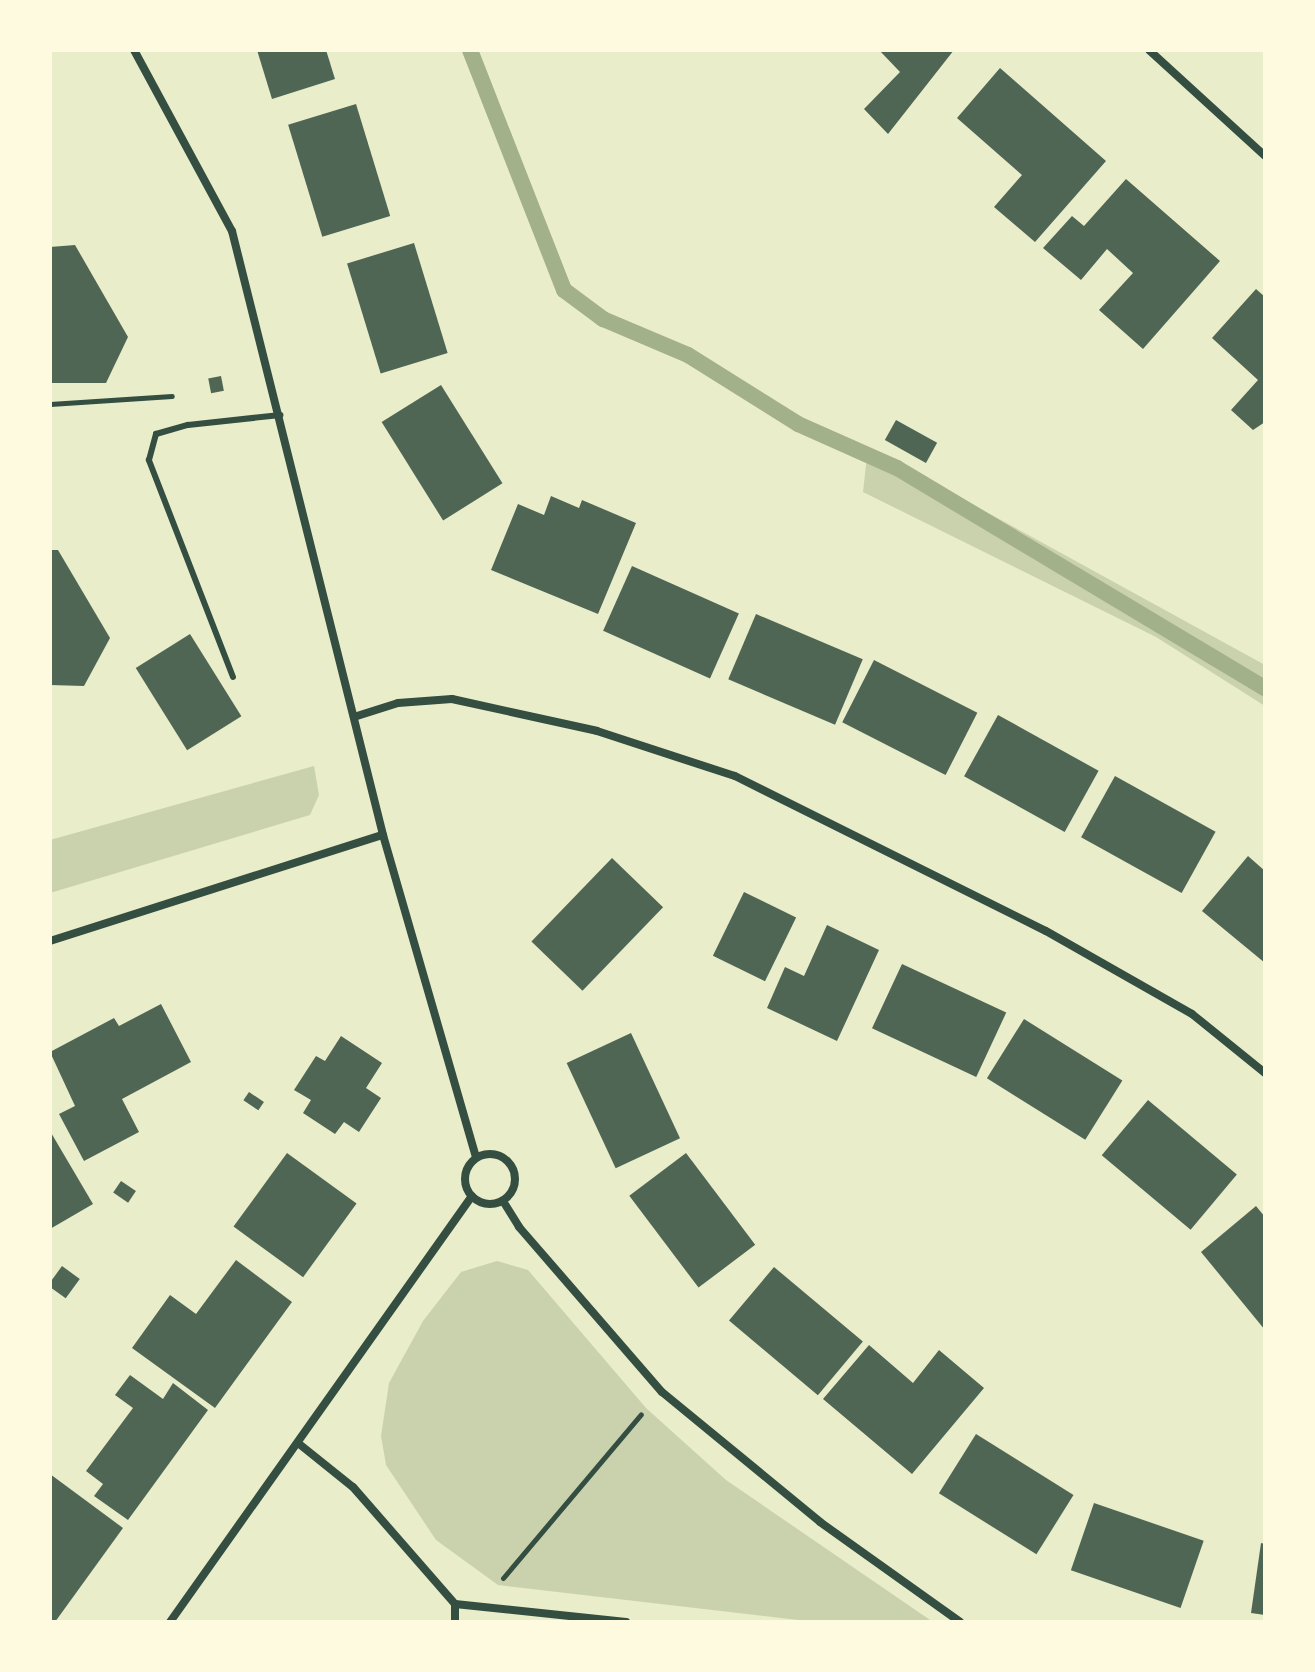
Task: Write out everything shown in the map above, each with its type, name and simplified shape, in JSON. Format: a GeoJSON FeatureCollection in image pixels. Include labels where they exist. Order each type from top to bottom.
{"type":"FeatureCollection","features":[{"type":"Feature","properties":{"kind":"street"},"geometry":{"type":"LineString","coordinates":[[134,50],[232,231],[357,716],[383,835],[476,1158],[465,1180],[472,1196],[486,1204],[503,1201],[515,1181],[511,1166],[491,1154],[476,1158]]}},
{"type":"Feature","properties":{"kind":"street"},"geometry":{"type":"LineString","coordinates":[[1149,50],[1265,156]]}},
{"type":"Feature","properties":{"kind":"street"},"geometry":{"type":"LineString","coordinates":[[357,716],[398,703],[452,699],[597,731],[735,776],[1046,931],[1192,1014],[1265,1073]]}},
{"type":"Feature","properties":{"kind":"street"},"geometry":{"type":"LineString","coordinates":[[50,941],[383,835]]}},
{"type":"Feature","properties":{"kind":"street"},"geometry":{"type":"LineString","coordinates":[[170,1622],[472,1196]]}},
{"type":"Feature","properties":{"kind":"street"},"geometry":{"type":"LineString","coordinates":[[503,1201],[519,1227],[662,1392],[820,1522],[960,1622]]}},
{"type":"Feature","properties":{"kind":"street"},"geometry":{"type":"LineString","coordinates":[[298,1443],[353,1487],[455,1604],[455,1622]]}},
{"type":"Feature","properties":{"kind":"street"},"geometry":{"type":"LineString","coordinates":[[455,1604],[626,1622]]}},
{"type":"Feature","properties":{"kind":"lane"},"geometry":{"type":"LineString","coordinates":[[233,677],[149,460],[156,434],[188,425],[280,415]]}},
{"type":"Feature","properties":{"kind":"path"},"geometry":{"type":"LineString","coordinates":[[498,1585],[646,1408]]}},
{"type":"Feature","properties":{"kind":"green space"},"geometry":{"type":"Polygon","coordinates":[[[868,447],[1265,665],[1265,706],[1156,637],[863,492],[868,447]]]}},
{"type":"Feature","properties":{"kind":"green space"},"geometry":{"type":"Polygon","coordinates":[[[314,766],[319,795],[310,815],[50,893],[50,840],[314,766]]]}},
{"type":"Feature","properties":{"kind":"green space"},"geometry":{"type":"Polygon","coordinates":[[[497,1261],[528,1270],[646,1408],[726,1480],[933,1622],[815,1622],[498,1585],[436,1540],[386,1465],[381,1436],[389,1383],[423,1321],[461,1272],[497,1261]]]}},
{"type":"Feature","properties":{"kind":"building"},"geometry":{"type":"Polygon","coordinates":[[[257,50],[326,50],[335,79],[272,99],[257,50]]]}},
{"type":"Feature","properties":{"kind":"building"},"geometry":{"type":"Polygon","coordinates":[[[879,50],[954,50],[888,134],[864,109],[900,72],[879,50]]]}},
{"type":"Feature","properties":{"kind":"building"},"geometry":{"type":"Polygon","coordinates":[[[1000,68],[1106,161],[1035,242],[994,207],[1022,175],[957,118],[1000,68]]]}},
{"type":"Feature","properties":{"kind":"building"},"geometry":{"type":"Polygon","coordinates":[[[356,104],[390,216],[322,237],[288,125],[356,104]]]}},
{"type":"Feature","properties":{"kind":"building"},"geometry":{"type":"Polygon","coordinates":[[[1126,179],[1220,261],[1143,349],[1099,310],[1133,273],[1107,249],[1081,280],[1043,248],[1072,216],[1084,226],[1126,179]]]}},
{"type":"Feature","properties":{"kind":"building"},"geometry":{"type":"Polygon","coordinates":[[[414,243],[448,353],[381,373],[347,263],[414,243]]]}},
{"type":"Feature","properties":{"kind":"building"},"geometry":{"type":"Polygon","coordinates":[[[75,245],[128,337],[106,383],[50,383],[50,247],[75,245]]]}},
{"type":"Feature","properties":{"kind":"building"},"geometry":{"type":"Polygon","coordinates":[[[1256,289],[1265,297],[1265,422],[1253,430],[1231,410],[1258,380],[1212,338],[1256,289]]]}},
{"type":"Feature","properties":{"kind":"building"},"geometry":{"type":"Polygon","coordinates":[[[221,376],[224,391],[211,393],[208,378],[221,376]]]}},
{"type":"Feature","properties":{"kind":"building"},"geometry":{"type":"Polygon","coordinates":[[[441,385],[502,483],[443,520],[382,422],[441,385]]]}},
{"type":"Feature","properties":{"kind":"building"},"geometry":{"type":"Polygon","coordinates":[[[896,420],[937,443],[926,463],[885,440],[896,420]]]}},
{"type":"Feature","properties":{"kind":"building"},"geometry":{"type":"Polygon","coordinates":[[[551,496],[579,508],[582,500],[636,523],[598,614],[491,570],[518,504],[544,515],[551,496]]]}},
{"type":"Feature","properties":{"kind":"building"},"geometry":{"type":"Polygon","coordinates":[[[50,550],[58,550],[110,638],[84,686],[50,685],[50,550]]]}},
{"type":"Feature","properties":{"kind":"building"},"geometry":{"type":"Polygon","coordinates":[[[632,566],[739,614],[710,678],[603,631],[632,566]]]}},
{"type":"Feature","properties":{"kind":"building"},"geometry":{"type":"Polygon","coordinates":[[[756,614],[863,659],[835,725],[728,679],[756,614]]]}},
{"type":"Feature","properties":{"kind":"building"},"geometry":{"type":"Polygon","coordinates":[[[190,634],[241,716],[187,750],[136,668],[190,634]]]}},
{"type":"Feature","properties":{"kind":"building"},"geometry":{"type":"Polygon","coordinates":[[[874,660],[977,713],[946,775],[842,722],[874,660]]]}},
{"type":"Feature","properties":{"kind":"building"},"geometry":{"type":"Polygon","coordinates":[[[998,715],[1099,771],[1065,832],[964,776],[998,715]]]}},
{"type":"Feature","properties":{"kind":"building"},"geometry":{"type":"Polygon","coordinates":[[[1115,776],[1216,832],[1182,893],[1081,837],[1115,776]]]}},
{"type":"Feature","properties":{"kind":"building"},"geometry":{"type":"Polygon","coordinates":[[[1248,856],[1265,871],[1265,963],[1202,911],[1248,856]]]}},
{"type":"Feature","properties":{"kind":"building"},"geometry":{"type":"Polygon","coordinates":[[[612,858],[663,907],[582,991],[531,941],[612,858]]]}},
{"type":"Feature","properties":{"kind":"building"},"geometry":{"type":"Polygon","coordinates":[[[744,892],[796,917],[765,981],[713,956],[744,892]]]}},
{"type":"Feature","properties":{"kind":"building"},"geometry":{"type":"Polygon","coordinates":[[[827,925],[879,950],[837,1041],[767,1008],[785,967],[804,976],[827,925]]]}},
{"type":"Feature","properties":{"kind":"building"},"geometry":{"type":"Polygon","coordinates":[[[902,964],[1006,1013],[976,1077],[872,1028],[902,964]]]}},
{"type":"Feature","properties":{"kind":"building"},"geometry":{"type":"Polygon","coordinates":[[[161,1004],[191,1062],[122,1099],[139,1132],[84,1161],[59,1114],[75,1106],[50,1052],[114,1018],[119,1026],[161,1004]]]}},
{"type":"Feature","properties":{"kind":"building"},"geometry":{"type":"Polygon","coordinates":[[[1024,1019],[1122,1080],[1085,1140],[987,1078],[1024,1019]]]}},
{"type":"Feature","properties":{"kind":"building"},"geometry":{"type":"Polygon","coordinates":[[[631,1033],[680,1138],[616,1168],[567,1063],[631,1033]]]}},
{"type":"Feature","properties":{"kind":"building"},"geometry":{"type":"Polygon","coordinates":[[[341,1036],[382,1063],[366,1088],[381,1098],[359,1132],[344,1122],[335,1134],[303,1113],[311,1100],[294,1090],[316,1056],[325,1061],[341,1036]]]}},
{"type":"Feature","properties":{"kind":"building"},"geometry":{"type":"Polygon","coordinates":[[[249,1092],[264,1102],[258,1110],[243,1100],[249,1092]]]}},
{"type":"Feature","properties":{"kind":"building"},"geometry":{"type":"Polygon","coordinates":[[[1148,1100],[1237,1175],[1191,1230],[1102,1155],[1148,1100]]]}},
{"type":"Feature","properties":{"kind":"building"},"geometry":{"type":"Polygon","coordinates":[[[50,1131],[93,1204],[50,1229],[50,1131]]]}},
{"type":"Feature","properties":{"kind":"building"},"geometry":{"type":"Polygon","coordinates":[[[287,1153],[357,1204],[303,1277],[234,1227],[287,1153]]]}},
{"type":"Feature","properties":{"kind":"building"},"geometry":{"type":"Polygon","coordinates":[[[686,1153],[755,1245],[699,1288],[629,1196],[686,1153]]]}},
{"type":"Feature","properties":{"kind":"building"},"geometry":{"type":"Polygon","coordinates":[[[121,1181],[136,1191],[128,1203],[113,1193],[121,1181]]]}},
{"type":"Feature","properties":{"kind":"building"},"geometry":{"type":"Polygon","coordinates":[[[1256,1206],[1265,1217],[1265,1330],[1201,1252],[1256,1206]]]}},
{"type":"Feature","properties":{"kind":"building"},"geometry":{"type":"Polygon","coordinates":[[[236,1260],[292,1302],[215,1408],[132,1348],[170,1295],[196,1314],[236,1260]]]}},
{"type":"Feature","properties":{"kind":"building"},"geometry":{"type":"Polygon","coordinates":[[[62,1266],[80,1279],[66,1298],[50,1287],[62,1266]]]}},
{"type":"Feature","properties":{"kind":"building"},"geometry":{"type":"Polygon","coordinates":[[[774,1267],[863,1342],[818,1395],[729,1321],[774,1267]]]}},
{"type":"Feature","properties":{"kind":"building"},"geometry":{"type":"Polygon","coordinates":[[[869,1345],[913,1383],[939,1350],[984,1388],[912,1474],[823,1399],[869,1345]]]}},
{"type":"Feature","properties":{"kind":"building"},"geometry":{"type":"Polygon","coordinates":[[[130,1375],[163,1399],[173,1383],[208,1410],[128,1520],[94,1496],[103,1484],[86,1471],[133,1408],[115,1395],[130,1375]]]}},
{"type":"Feature","properties":{"kind":"building"},"geometry":{"type":"Polygon","coordinates":[[[976,1434],[1074,1495],[1036,1554],[939,1493],[976,1434]]]}},
{"type":"Feature","properties":{"kind":"building"},"geometry":{"type":"Polygon","coordinates":[[[50,1474],[123,1528],[55,1622],[50,1622],[50,1474]]]}},
{"type":"Feature","properties":{"kind":"building"},"geometry":{"type":"Polygon","coordinates":[[[1094,1503],[1204,1541],[1181,1608],[1071,1570],[1094,1503]]]}},
{"type":"Feature","properties":{"kind":"building"},"geometry":{"type":"Polygon","coordinates":[[[1261,1543],[1265,1544],[1265,1615],[1251,1613],[1261,1543]]]}},
{"type":"Feature","properties":{"kind":"waterway"},"geometry":{"type":"LineString","coordinates":[[470,50],[564,290],[603,319],[688,355],[798,424],[897,468],[1265,688]]}}]}
